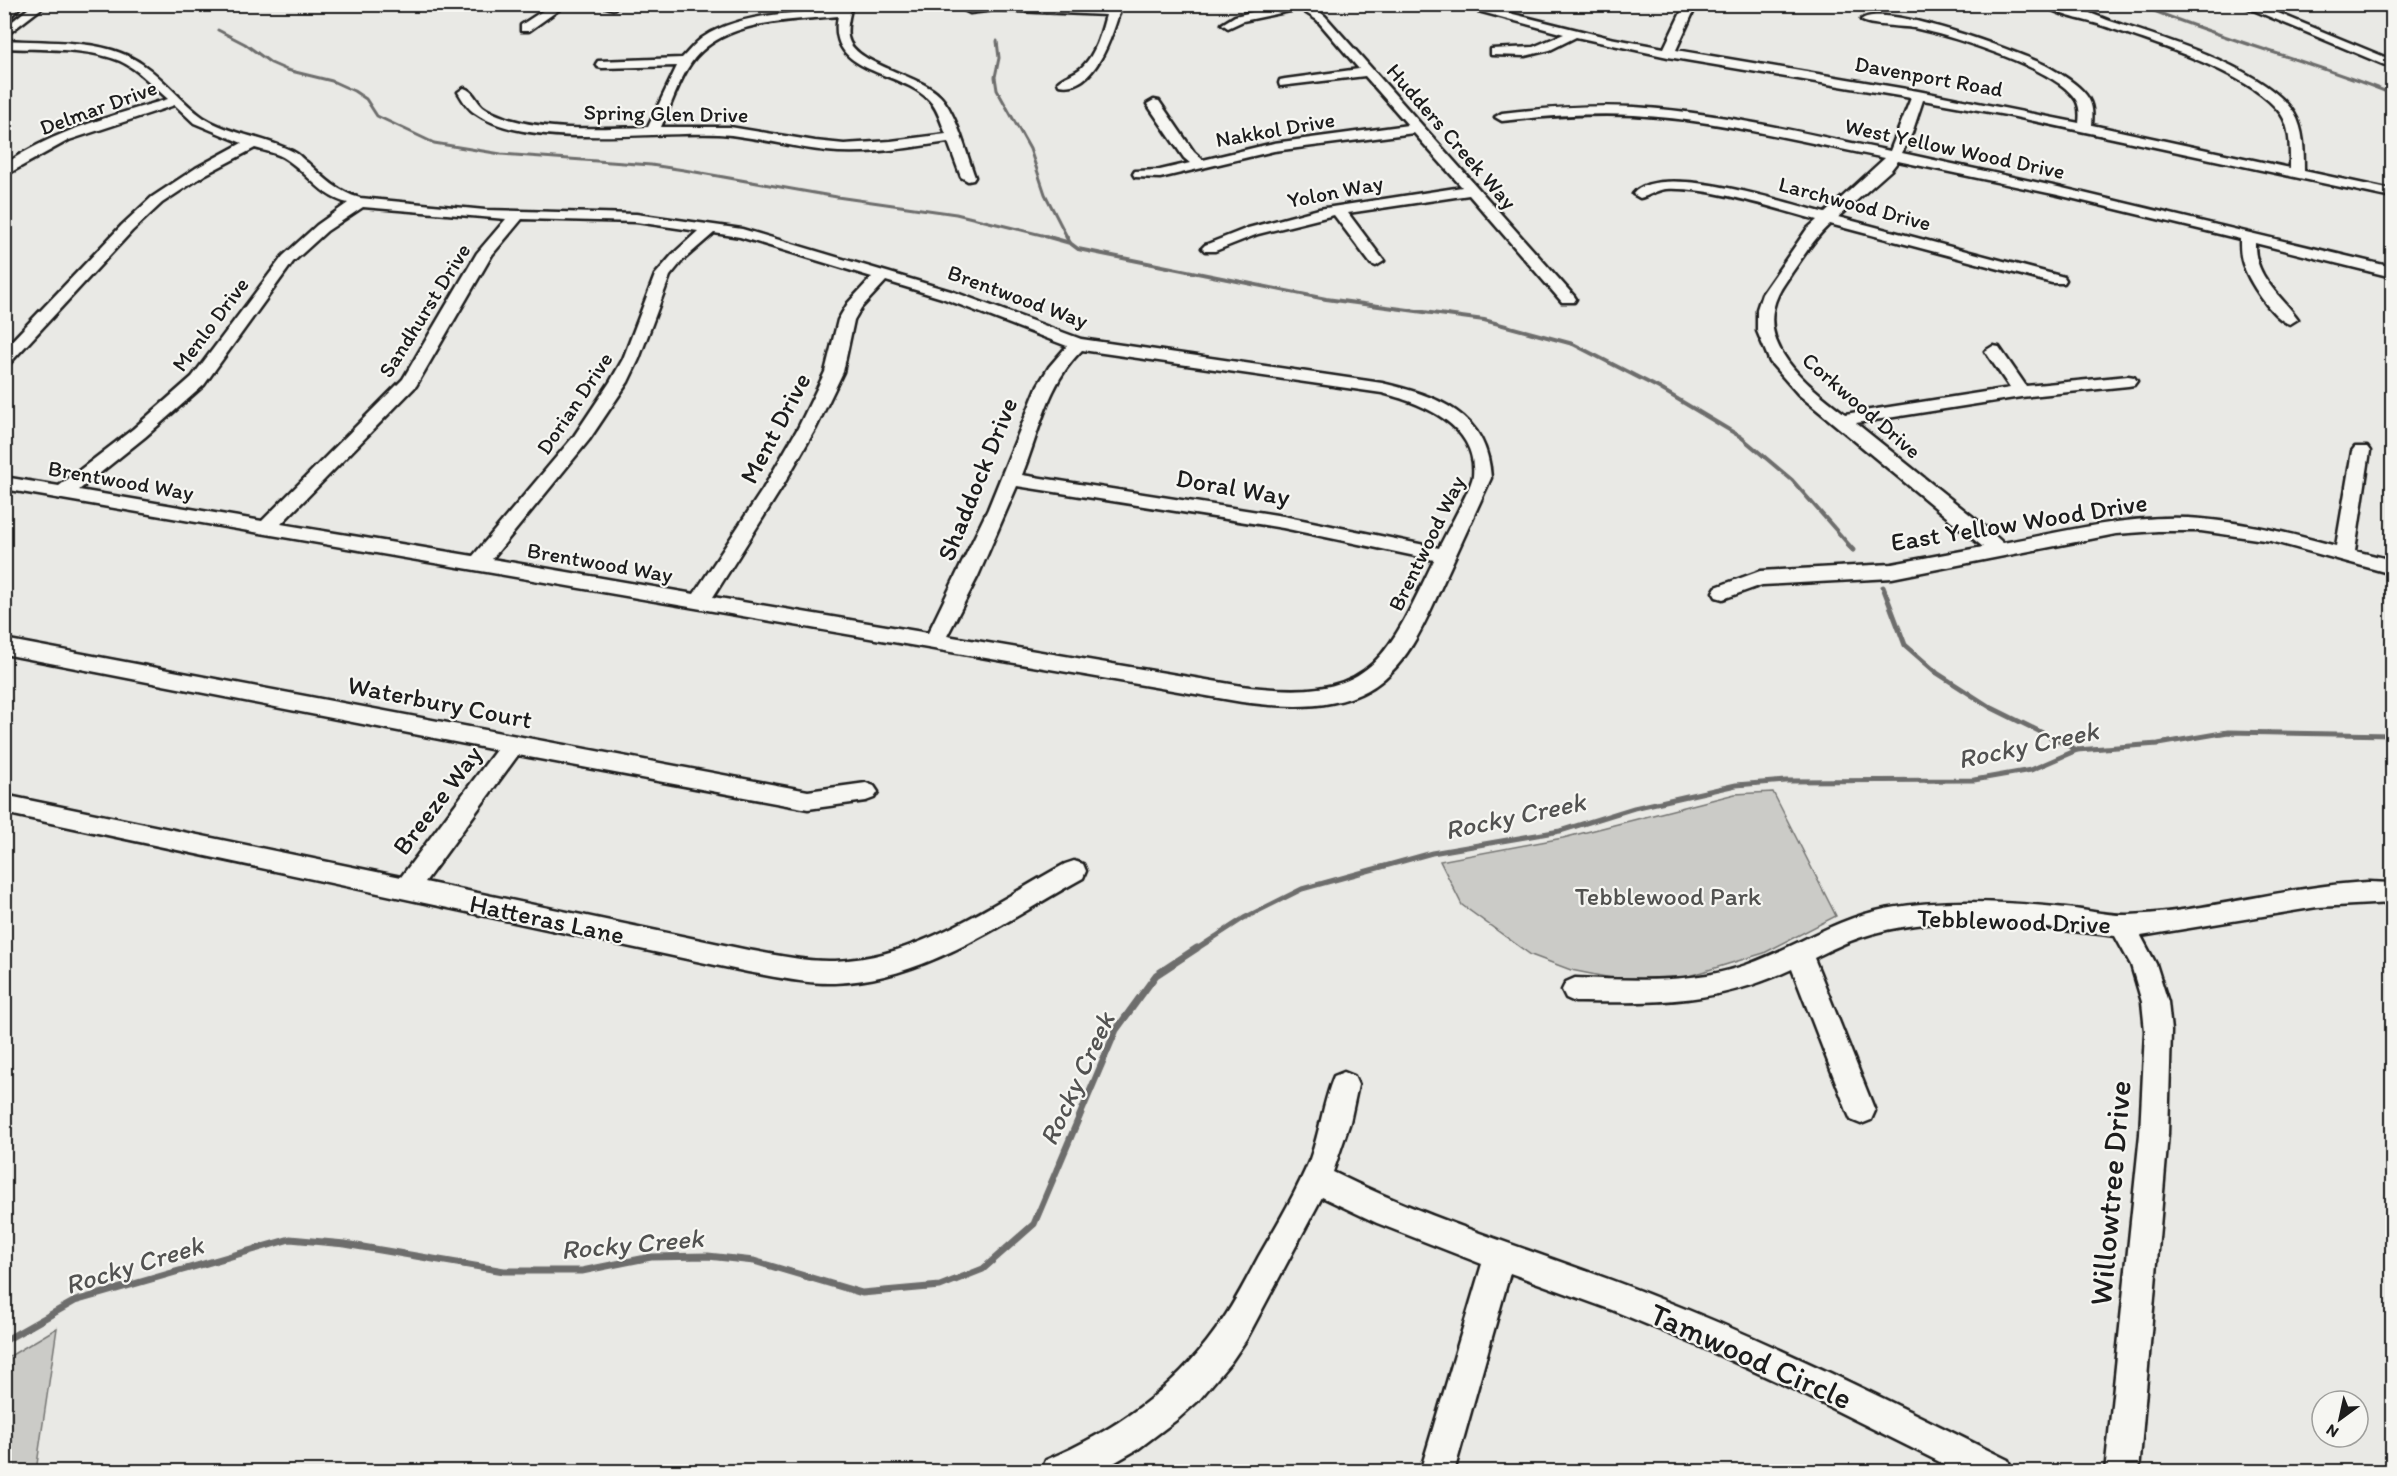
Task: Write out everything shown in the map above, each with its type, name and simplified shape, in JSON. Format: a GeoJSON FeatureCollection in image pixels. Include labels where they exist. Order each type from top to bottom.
{"type":"FeatureCollection","features":[{"type":"Feature","properties":{"kind":"highway"},"geometry":{"type":"LineString","coordinates":[[4,13],[15,4]]}},
{"type":"Feature","properties":{"kind":"street"},"geometry":{"type":"LineString","coordinates":[[4,34],[42,4]]}},
{"type":"Feature","properties":{"kind":"street"},"geometry":{"type":"LineString","coordinates":[[525,28],[562,4]]}},
{"type":"Feature","properties":{"kind":"street"},"geometry":{"type":"LineString","coordinates":[[1228,24],[1239,18],[1301,4]]}},
{"type":"Feature","properties":{"kind":"street","name":"Hudders Creek Way"},"geometry":{"type":"LineString","coordinates":[[1301,4],[1321,18],[1568,299]]}},
{"type":"Feature","properties":{"kind":"street","name":"Davenport Road"},"geometry":{"type":"LineString","coordinates":[[1457,4],[1573,34],[2085,127],[2392,194]]}},
{"type":"Feature","properties":{"kind":"street"},"geometry":{"type":"LineString","coordinates":[[1668,53],[1691,4]]}},
{"type":"Feature","properties":{"kind":"street"},"geometry":{"type":"LineString","coordinates":[[2048,4],[2197,57],[2259,87],[2275,99],[2289,115],[2297,173]]}},
{"type":"Feature","properties":{"kind":"street"},"geometry":{"type":"LineString","coordinates":[[2244,4],[2334,38],[2392,64]]}},
{"type":"Feature","properties":{"kind":"street"},"geometry":{"type":"LineString","coordinates":[[970,10],[995,7],[1114,8],[1101,48],[1089,70],[1080,77],[1064,82]]}},
{"type":"Feature","properties":{"kind":"street"},"geometry":{"type":"LineString","coordinates":[[653,130],[685,63],[706,41],[742,26],[776,18],[845,8],[842,35],[846,48],[859,58],[917,85],[932,95],[939,104],[968,177]]}},
{"type":"Feature","properties":{"kind":"street"},"geometry":{"type":"LineString","coordinates":[[1867,20],[1895,22],[1944,33],[1992,47],[2031,63],[2079,94],[2086,110],[2085,127]]}},
{"type":"Feature","properties":{"kind":"street"},"geometry":{"type":"LineString","coordinates":[[1495,52],[1516,54],[1532,51],[1556,44],[1573,34]]}},
{"type":"Feature","properties":{"kind":"street","name":"Brentwood Way"},"geometry":{"type":"LineString","coordinates":[[4,44],[62,46],[114,54],[139,68],[176,101],[211,127],[290,155],[330,191],[340,197],[360,202],[518,216],[636,218],[765,238],[948,295],[1078,344],[1382,388],[1435,404],[1460,422],[1480,450],[1484,464],[1482,478],[1445,556],[1413,622],[1388,662],[1375,675],[1359,685],[1329,696],[1285,700],[4,483]]}},
{"type":"Feature","properties":{"kind":"street"},"geometry":{"type":"LineString","coordinates":[[602,64],[685,63]]}},
{"type":"Feature","properties":{"kind":"street"},"geometry":{"type":"LineString","coordinates":[[1286,83],[1369,72]]}},
{"type":"Feature","properties":{"kind":"street","name":"Spring Glen Drive"},"geometry":{"type":"LineString","coordinates":[[464,92],[468,103],[478,112],[514,125],[572,131],[726,131],[845,148],[952,137]]}},
{"type":"Feature","properties":{"kind":"street","name":"Corkwood Drive"},"geometry":{"type":"LineString","coordinates":[[1918,95],[1909,127],[1895,156],[1886,167],[1812,232],[1777,281],[1767,301],[1764,320],[1769,344],[1778,362],[1804,390],[2000,552]]}},
{"type":"Feature","properties":{"kind":"street","name":"Delmar Drive"},"geometry":{"type":"LineString","coordinates":[[4,172],[60,140],[176,101]]}},
{"type":"Feature","properties":{"kind":"street"},"geometry":{"type":"LineString","coordinates":[[1154,104],[1189,155],[1200,164]]}},
{"type":"Feature","properties":{"kind":"street","name":"West Yellow Wood Drive"},"geometry":{"type":"LineString","coordinates":[[1502,117],[1582,111],[1651,113],[1710,121],[2043,187],[2392,272]]}},
{"type":"Feature","properties":{"kind":"street","name":"Nakkol Drive"},"geometry":{"type":"LineString","coordinates":[[1140,174],[1160,174],[1274,147],[1418,128]]}},
{"type":"Feature","properties":{"kind":"street"},"geometry":{"type":"LineString","coordinates":[[4,359],[127,228],[157,200],[201,171],[254,143]]}},
{"type":"Feature","properties":{"kind":"street","name":"Larchwood Drive"},"geometry":{"type":"LineString","coordinates":[[1640,194],[1648,188],[1658,186],[1708,188],[1742,194],[2058,280]]}},
{"type":"Feature","properties":{"kind":"street","name":"Yolon Way"},"geometry":{"type":"LineString","coordinates":[[1210,248],[1295,219],[1338,210],[1472,190]]}},
{"type":"Feature","properties":{"kind":"street","name":"Menlo Drive"},"geometry":{"type":"LineString","coordinates":[[63,493],[198,381],[288,259],[322,228],[360,202]]}},
{"type":"Feature","properties":{"kind":"street"},"geometry":{"type":"LineString","coordinates":[[1338,210],[1377,261]]}},
{"type":"Feature","properties":{"kind":"street","name":"Sandhurst Drive"},"geometry":{"type":"LineString","coordinates":[[266,528],[410,382],[485,253],[518,216]]}},
{"type":"Feature","properties":{"kind":"street","name":"Dorian Drive"},"geometry":{"type":"LineString","coordinates":[[477,564],[580,440],[619,382],[631,359],[663,275],[678,257],[711,228]]}},
{"type":"Feature","properties":{"kind":"street"},"geometry":{"type":"LineString","coordinates":[[2248,237],[2247,253],[2256,278],[2290,319]]}},
{"type":"Feature","properties":{"kind":"street","name":"Ment Drive"},"geometry":{"type":"LineString","coordinates":[[699,602],[772,489],[816,410],[834,372],[846,320],[854,306],[882,276]]}},
{"type":"Feature","properties":{"kind":"street","name":"Shaddock Drive"},"geometry":{"type":"LineString","coordinates":[[934,641],[986,538],[1048,379],[1064,356],[1078,344]]}},
{"type":"Feature","properties":{"kind":"street"},"geometry":{"type":"LineString","coordinates":[[1993,351],[2020,392]]}},
{"type":"Feature","properties":{"kind":"street"},"geometry":{"type":"LineString","coordinates":[[1840,420],[2020,392],[2128,381]]}},
{"type":"Feature","properties":{"kind":"street"},"geometry":{"type":"LineString","coordinates":[[2345,554],[2361,450]]}},
{"type":"Feature","properties":{"kind":"street","name":"Doral Way"},"geometry":{"type":"LineString","coordinates":[[1010,479],[1186,506],[1405,546],[1445,556]]}},
{"type":"Feature","properties":{"kind":"street","name":"East Yellow Wood Drive"},"geometry":{"type":"LineString","coordinates":[[1723,592],[1760,578],[1892,571],[2116,528],[2188,525],[2271,534],[2392,567]]}},
{"type":"Feature","properties":{"kind":"street","name":"Waterbury Court"},"geometry":{"type":"LineString","coordinates":[[4,646],[513,746],[808,800],[866,792]]}},
{"type":"Feature","properties":{"kind":"street","name":"Breeze Way"},"geometry":{"type":"LineString","coordinates":[[406,889],[513,746]]}},
{"type":"Feature","properties":{"kind":"street","name":"Hatteras Lane"},"geometry":{"type":"LineString","coordinates":[[4,804],[748,961],[801,970],[835,972],[889,963],[942,944],[1074,871]]}},
{"type":"Feature","properties":{"kind":"street","name":"Tebblewood Drive"},"geometry":{"type":"LineString","coordinates":[[1575,990],[1652,991],[1708,986],[1752,975],[1854,927],[1912,915],[1976,914],[2066,918],[2123,926],[2157,923],[2326,897],[2370,892],[2392,893]]}},
{"type":"Feature","properties":{"kind":"street","name":"Willowtree Drive"},"geometry":{"type":"LineString","coordinates":[[2122,1472],[2154,1134],[2158,1031],[2155,1002],[2143,964],[2123,926]]}},
{"type":"Feature","properties":{"kind":"street"},"geometry":{"type":"LineString","coordinates":[[1799,952],[1861,1111]]}},
{"type":"Feature","properties":{"kind":"street"},"geometry":{"type":"LineString","coordinates":[[1058,1472],[1122,1440],[1177,1398],[1199,1375],[1241,1319],[1316,1179],[1334,1133],[1344,1085]]}},
{"type":"Feature","properties":{"kind":"street","name":"Tamwood Circle"},"geometry":{"type":"LineString","coordinates":[[1316,1179],[1358,1201],[1613,1295],[1762,1358],[1996,1472]]}},
{"type":"Feature","properties":{"kind":"street"},"geometry":{"type":"LineString","coordinates":[[1437,1472],[1500,1254]]}},
{"type":"Feature","properties":{"kind":"green space","name":"Tebblewood Park"},"geometry":{"type":"Polygon","coordinates":[[[1773,792],[1836,916],[1764,953],[1679,979],[1626,981],[1571,970],[1531,955],[1462,905],[1440,861],[1563,838],[1735,794],[1773,792]]]}},
{"type":"Feature","properties":{"kind":"green space"},"geometry":{"type":"Polygon","coordinates":[[[57,1328],[36,1471],[5,1471],[5,1359],[57,1328]]]}},
{"type":"Feature","properties":{"kind":"waterway"},"geometry":{"type":"LineString","coordinates":[[2137,4],[2168,17],[2392,94]]}},
{"type":"Feature","properties":{"kind":"waterway"},"geometry":{"type":"LineString","coordinates":[[218,30],[245,44],[271,63],[287,70],[332,81],[354,91],[366,99],[377,116],[434,143],[501,154],[651,165],[684,170],[837,197],[956,214],[1050,237]]}},
{"type":"Feature","properties":{"kind":"waterway"},"geometry":{"type":"LineString","coordinates":[[997,41],[999,58],[995,77],[997,90],[1030,149],[1045,194],[1067,237]]}},
{"type":"Feature","properties":{"kind":"waterway"},"geometry":{"type":"LineString","coordinates":[[1045,236],[1070,243]]}},
{"type":"Feature","properties":{"kind":"waterway"},"geometry":{"type":"LineString","coordinates":[[1066,236],[1070,243]]}},
{"type":"Feature","properties":{"kind":"waterway"},"geometry":{"type":"LineString","coordinates":[[1070,243],[1078,249],[1326,299],[1484,320],[1573,344],[1659,388],[1741,437],[1792,480],[1850,546]]}},
{"type":"Feature","properties":{"kind":"waterway"},"geometry":{"type":"LineString","coordinates":[[1848,545],[1853,550]]}},
{"type":"Feature","properties":{"kind":"waterway"},"geometry":{"type":"LineString","coordinates":[[1883,587],[1905,645],[1937,673],[1990,707],[2077,750]]}},
{"type":"Feature","properties":{"kind":"waterway","name":"Rocky Creek"},"geometry":{"type":"LineString","coordinates":[[2077,750],[2158,744],[2228,732],[2392,735]]}},
{"type":"Feature","properties":{"kind":"waterway","name":"Rocky Creek"},"geometry":{"type":"LineString","coordinates":[[1195,950],[1244,918],[1302,889],[1432,853],[1560,831],[1634,808],[1736,785],[1786,781],[1974,780],[2031,770],[2077,750]]}},
{"type":"Feature","properties":{"kind":"waterway","name":"Rocky Creek"},"geometry":{"type":"LineString","coordinates":[[4,1341],[75,1301],[290,1239],[345,1244],[504,1271],[582,1271],[651,1257],[708,1256],[754,1261],[862,1293],[940,1286],[983,1269],[1034,1224],[1116,1030],[1156,975],[1197,948]]}}]}
